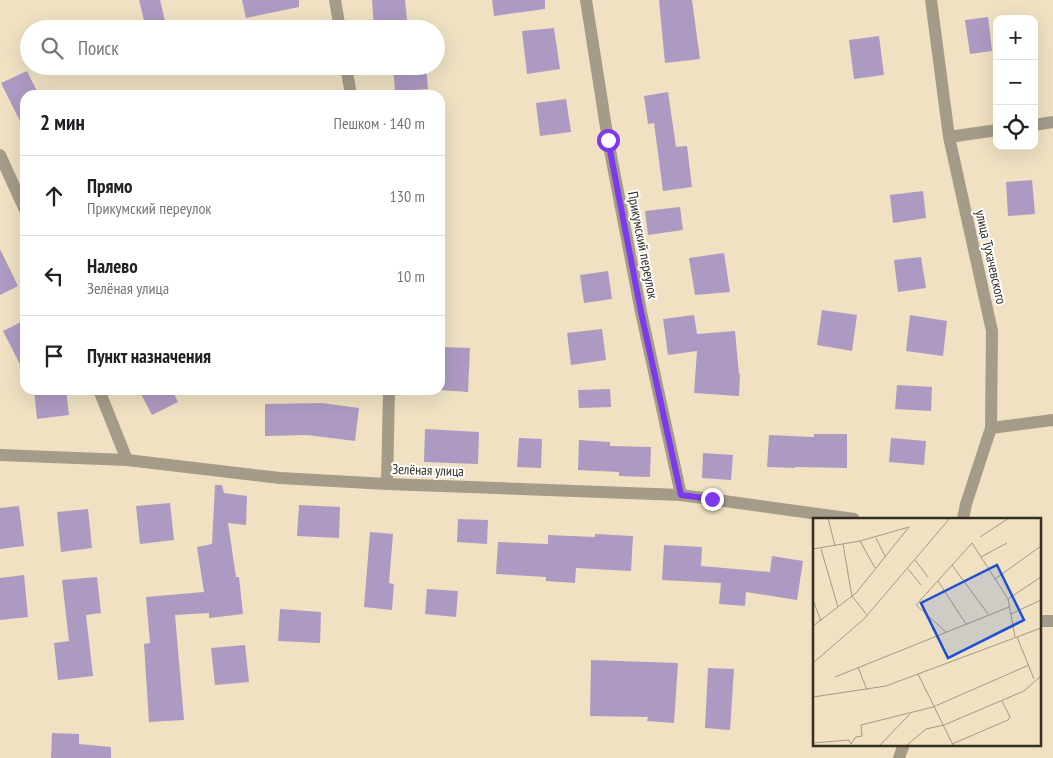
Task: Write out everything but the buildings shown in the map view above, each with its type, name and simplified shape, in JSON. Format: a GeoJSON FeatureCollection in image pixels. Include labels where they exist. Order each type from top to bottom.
{"type":"FeatureCollection","features":[{"type":"Feature","properties":{"kind":"street"},"geometry":{"type":"LineString","coordinates":[[335,0],[338,20]]}},
{"type":"Feature","properties":{"kind":"street","name":"Прикумский переулок"},"geometry":{"type":"LineString","coordinates":[[586,0],[611,159],[641,312],[681,495]]}},
{"type":"Feature","properties":{"kind":"street","name":"улица Тухачевского"},"geometry":{"type":"LineString","coordinates":[[931,0],[949,137],[992,331],[991,428],[963,518]]}},
{"type":"Feature","properties":{"kind":"street"},"geometry":{"type":"LineString","coordinates":[[348,75],[350,90]]}},
{"type":"Feature","properties":{"kind":"street"},"geometry":{"type":"LineString","coordinates":[[1038,124],[1053,122]]}},
{"type":"Feature","properties":{"kind":"street"},"geometry":{"type":"LineString","coordinates":[[949,137],[993,131]]}},
{"type":"Feature","properties":{"kind":"street"},"geometry":{"type":"LineString","coordinates":[[0,155],[20,199]]}},
{"type":"Feature","properties":{"kind":"street"},"geometry":{"type":"LineString","coordinates":[[101,395],[127,460]]}},
{"type":"Feature","properties":{"kind":"street"},"geometry":{"type":"LineString","coordinates":[[387,484],[389,395]]}},
{"type":"Feature","properties":{"kind":"street"},"geometry":{"type":"LineString","coordinates":[[991,428],[1053,420]]}},
{"type":"Feature","properties":{"kind":"street","name":"Зелёная улица"},"geometry":{"type":"LineString","coordinates":[[0,455],[127,460],[280,478],[681,495],[847,518]]}},
{"type":"Feature","properties":{"kind":"street"},"geometry":{"type":"LineString","coordinates":[[1040,621],[1053,621]]}},
{"type":"Feature","properties":{"kind":"street"},"geometry":{"type":"LineString","coordinates":[[899,758],[903,746]]}},
{"type":"Feature","properties":{"kind":"route"},"geometry":{"type":"LineString","coordinates":[[608,140],[641,312],[681,495],[712,499]]}}]}
